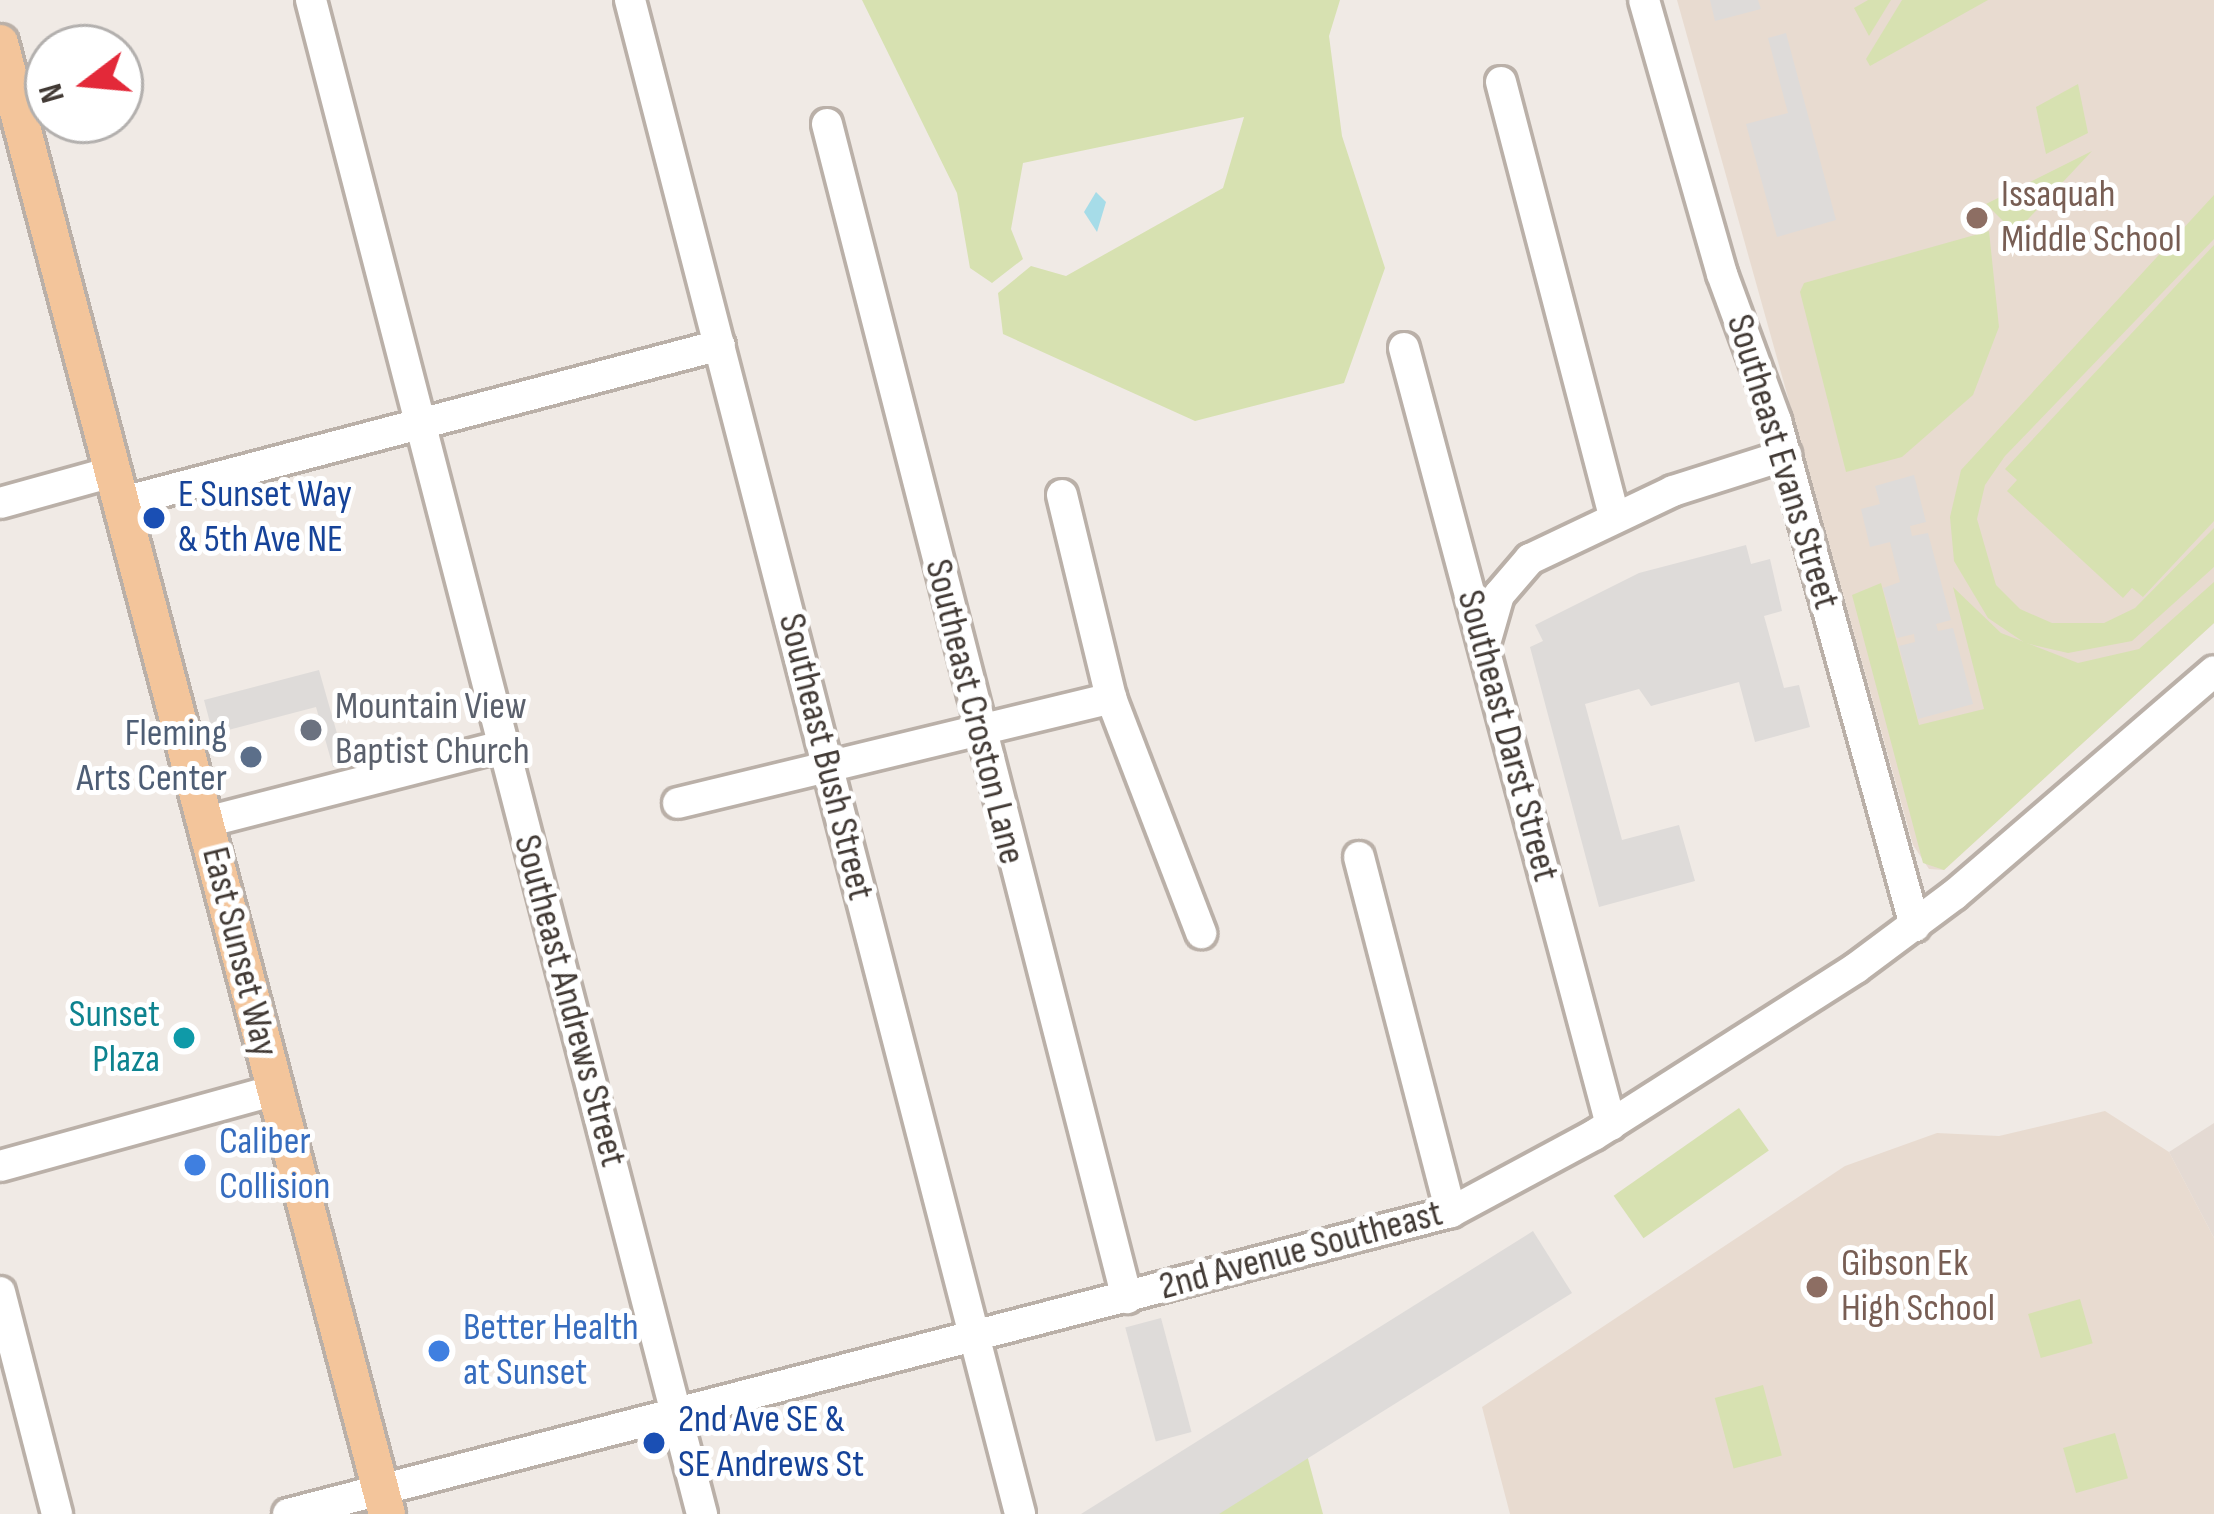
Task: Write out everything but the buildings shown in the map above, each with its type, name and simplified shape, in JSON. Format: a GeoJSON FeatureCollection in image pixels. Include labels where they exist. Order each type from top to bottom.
{"type":"FeatureCollection","features":[{"type":"Feature","properties":{"kind":"main road","name":"East Sunset Way"},"geometry":{"type":"LineString","coordinates":[[0,43],[384,1502]]}},
{"type":"Feature","properties":{"kind":"street","name":"Southeast Andrews Street"},"geometry":{"type":"LineString","coordinates":[[311,0],[702,1514]]}},
{"type":"Feature","properties":{"kind":"street","name":"Southeast Bush Street"},"geometry":{"type":"LineString","coordinates":[[630,0],[1020,1514]]}},
{"type":"Feature","properties":{"kind":"street","name":"Southeast Evans Street"},"geometry":{"type":"LineString","coordinates":[[1644,0],[1722,274],[1786,455],[1916,926]]}},
{"type":"Feature","properties":{"kind":"street"},"geometry":{"type":"LineString","coordinates":[[1501,82],[1614,515]]}},
{"type":"Feature","properties":{"kind":"street","name":"Southeast Croston Lane"},"geometry":{"type":"LineString","coordinates":[[827,124],[977,731],[1127,1298]]}},
{"type":"Feature","properties":{"kind":"street"},"geometry":{"type":"LineString","coordinates":[[0,503],[119,487],[422,426],[720,346]]}},
{"type":"Feature","properties":{"kind":"street","name":"Southeast Darst Street"},"geometry":{"type":"LineString","coordinates":[[1404,348],[1611,1125]]}},
{"type":"Feature","properties":{"kind":"street"},"geometry":{"type":"LineString","coordinates":[[1489,665],[1488,621],[1513,574],[1614,515],[1786,455]]}},
{"type":"Feature","properties":{"kind":"street"},"geometry":{"type":"LineString","coordinates":[[1062,495],[1112,698],[1201,933]]}},
{"type":"Feature","properties":{"kind":"street","name":"2nd Avenue Southeast"},"geometry":{"type":"LineString","coordinates":[[288,1514],[384,1502],[676,1413],[1451,1212],[1611,1125],[1916,926],[2214,670]]}},
{"type":"Feature","properties":{"kind":"street"},"geometry":{"type":"LineString","coordinates":[[678,803],[1112,698]]}},
{"type":"Feature","properties":{"kind":"street"},"geometry":{"type":"LineString","coordinates":[[206,823],[503,746]]}},
{"type":"Feature","properties":{"kind":"street"},"geometry":{"type":"LineString","coordinates":[[1359,857],[1451,1212]]}},
{"type":"Feature","properties":{"kind":"street"},"geometry":{"type":"LineString","coordinates":[[0,1166],[274,1090]]}},
{"type":"Feature","properties":{"kind":"street"},"geometry":{"type":"LineString","coordinates":[[0,1292],[57,1514]]}},
{"type":"Feature","properties":{"kind":"shaded area","name":"Issaquah Middle School"},"geometry":{"type":"Polygon","coordinates":[[[1677,0],[2214,0],[2214,623],[1944,870],[1929,869],[1913,845],[1677,0]]]}},
{"type":"Feature","properties":{"kind":"shaded area"},"geometry":{"type":"Polygon","coordinates":[[[1710,0],[1758,0],[1761,9],[1715,21],[1710,0]]]}},
{"type":"Feature","properties":{"kind":"shaded area"},"geometry":{"type":"Polygon","coordinates":[[[1786,33],[1836,220],[1777,237],[1746,124],[1788,113],[1768,38],[1786,33]]]}},
{"type":"Feature","properties":{"kind":"shaded area"},"geometry":{"type":"Polygon","coordinates":[[[1914,475],[1926,522],[1910,526],[1912,536],[1928,533],[1951,620],[1936,624],[1938,631],[1953,628],[1973,704],[1918,719],[1899,646],[1915,642],[1914,634],[1897,638],[1883,588],[1900,582],[1890,542],[1870,547],[1861,509],[1880,504],[1875,486],[1914,475]]]}},
{"type":"Feature","properties":{"kind":"shaded area"},"geometry":{"type":"Polygon","coordinates":[[[1746,545],[1751,564],[1770,559],[1782,611],[1764,616],[1784,688],[1799,685],[1810,727],[1755,742],[1739,682],[1651,706],[1639,689],[1585,704],[1622,840],[1679,825],[1695,881],[1599,907],[1530,647],[1543,641],[1535,625],[1639,573],[1746,545]]]}},
{"type":"Feature","properties":{"kind":"shaded area"},"geometry":{"type":"Polygon","coordinates":[[[319,670],[346,765],[333,767],[316,707],[213,734],[204,700],[319,670]]]}},
{"type":"Feature","properties":{"kind":"shaded area"},"geometry":{"type":"Polygon","coordinates":[[[2105,1111],[2169,1152],[2214,1238],[2214,1514],[1510,1514],[1482,1407],[1845,1166],[1937,1133],[1999,1136],[2105,1111]]]}},
{"type":"Feature","properties":{"kind":"shaded area"},"geometry":{"type":"Polygon","coordinates":[[[2214,1123],[2214,1238],[2169,1152],[2214,1123]]]}},
{"type":"Feature","properties":{"kind":"shaded area"},"geometry":{"type":"Polygon","coordinates":[[[1533,1231],[1572,1293],[1219,1514],[1081,1514],[1533,1231]]]}},
{"type":"Feature","properties":{"kind":"shaded area"},"geometry":{"type":"Polygon","coordinates":[[[1161,1318],[1192,1432],[1156,1442],[1125,1328],[1161,1318]]]}},
{"type":"Feature","properties":{"kind":"green space"},"geometry":{"type":"Polygon","coordinates":[[[862,0],[1340,0],[1329,36],[1342,136],[1385,268],[1344,383],[1195,421],[1003,334],[998,293],[1031,266],[1066,276],[1223,188],[1244,117],[1023,163],[1011,229],[1023,259],[992,283],[970,268],[957,193],[862,0]]]}},
{"type":"Feature","properties":{"kind":"green space"},"geometry":{"type":"Polygon","coordinates":[[[1868,0],[1891,0],[1869,36],[1854,8],[1868,0]]]}},
{"type":"Feature","properties":{"kind":"green space"},"geometry":{"type":"Polygon","coordinates":[[[1902,0],[1988,0],[1870,66],[1866,59],[1902,0]]]}},
{"type":"Feature","properties":{"kind":"green space"},"geometry":{"type":"Polygon","coordinates":[[[2078,84],[2088,133],[2046,154],[2036,107],[2078,84]]]}},
{"type":"Feature","properties":{"kind":"green space"},"geometry":{"type":"Polygon","coordinates":[[[2092,151],[2015,233],[1986,204],[2092,151]]]}},
{"type":"Feature","properties":{"kind":"green space"},"geometry":{"type":"Polygon","coordinates":[[[2214,195],[2214,239],[2005,456],[1985,485],[1977,519],[1996,585],[2020,609],[2052,623],[2104,623],[2135,608],[2214,528],[2214,567],[2132,641],[2068,653],[2025,643],[1988,618],[1954,561],[1950,517],[1961,470],[2214,195]]]}},
{"type":"Feature","properties":{"kind":"green space"},"geometry":{"type":"Polygon","coordinates":[[[1989,231],[1999,327],[1973,395],[1902,457],[1846,472],[1800,292],[1804,283],[1989,231]]]}},
{"type":"Feature","properties":{"kind":"green space"},"geometry":{"type":"Polygon","coordinates":[[[2214,245],[2214,521],[2143,597],[2132,588],[2123,598],[2007,491],[2017,480],[2005,469],[2214,245]]]}},
{"type":"Feature","properties":{"kind":"green space"},"geometry":{"type":"Polygon","coordinates":[[[2214,582],[2214,623],[1944,870],[1923,863],[1852,595],[1881,583],[1919,725],[1984,709],[1953,587],[2001,633],[2078,663],[2139,649],[2214,582]]]}},
{"type":"Feature","properties":{"kind":"green space"},"geometry":{"type":"Polygon","coordinates":[[[1739,1108],[1769,1151],[1643,1238],[1614,1196],[1739,1108]]]}},
{"type":"Feature","properties":{"kind":"green space"},"geometry":{"type":"Polygon","coordinates":[[[2080,1299],[2093,1343],[2041,1358],[2028,1314],[2080,1299]]]}},
{"type":"Feature","properties":{"kind":"green space"},"geometry":{"type":"Polygon","coordinates":[[[1763,1385],[1782,1456],[1734,1468],[1715,1398],[1763,1385]]]}},
{"type":"Feature","properties":{"kind":"green space"},"geometry":{"type":"Polygon","coordinates":[[[2115,1433],[2128,1478],[2076,1493],[2063,1448],[2115,1433]]]}},
{"type":"Feature","properties":{"kind":"green space"},"geometry":{"type":"Polygon","coordinates":[[[1307,1455],[1323,1514],[1216,1514],[1307,1455]]]}},
{"type":"Feature","properties":{"kind":"water"},"geometry":{"type":"Polygon","coordinates":[[[1096,192],[1106,202],[1097,232],[1084,212],[1096,192]]]}},
{"type":"Feature","properties":{"kind":"place","name":"Issaquah Middle School"},"geometry":{"type":"Point","coordinates":[1977,218]}},
{"type":"Feature","properties":{"kind":"place","name":"E Sunset Way & 5th Ave NE"},"geometry":{"type":"Point","coordinates":[154,518]}},
{"type":"Feature","properties":{"kind":"place","name":"Mountain View Baptist Church"},"geometry":{"type":"Point","coordinates":[311,730]}},
{"type":"Feature","properties":{"kind":"place","name":"Fleming Arts Center"},"geometry":{"type":"Point","coordinates":[251,757]}},
{"type":"Feature","properties":{"kind":"place","name":"Sunset Plaza"},"geometry":{"type":"Point","coordinates":[184,1038]}},
{"type":"Feature","properties":{"kind":"place","name":"Caliber Collision"},"geometry":{"type":"Point","coordinates":[195,1165]}},
{"type":"Feature","properties":{"kind":"place","name":"Gibson Ek High School"},"geometry":{"type":"Point","coordinates":[1817,1287]}},
{"type":"Feature","properties":{"kind":"place","name":"Better Health at Sunset"},"geometry":{"type":"Point","coordinates":[439,1351]}},
{"type":"Feature","properties":{"kind":"place","name":"2nd Ave SE & SE Andrews St"},"geometry":{"type":"Point","coordinates":[654,1443]}}]}
